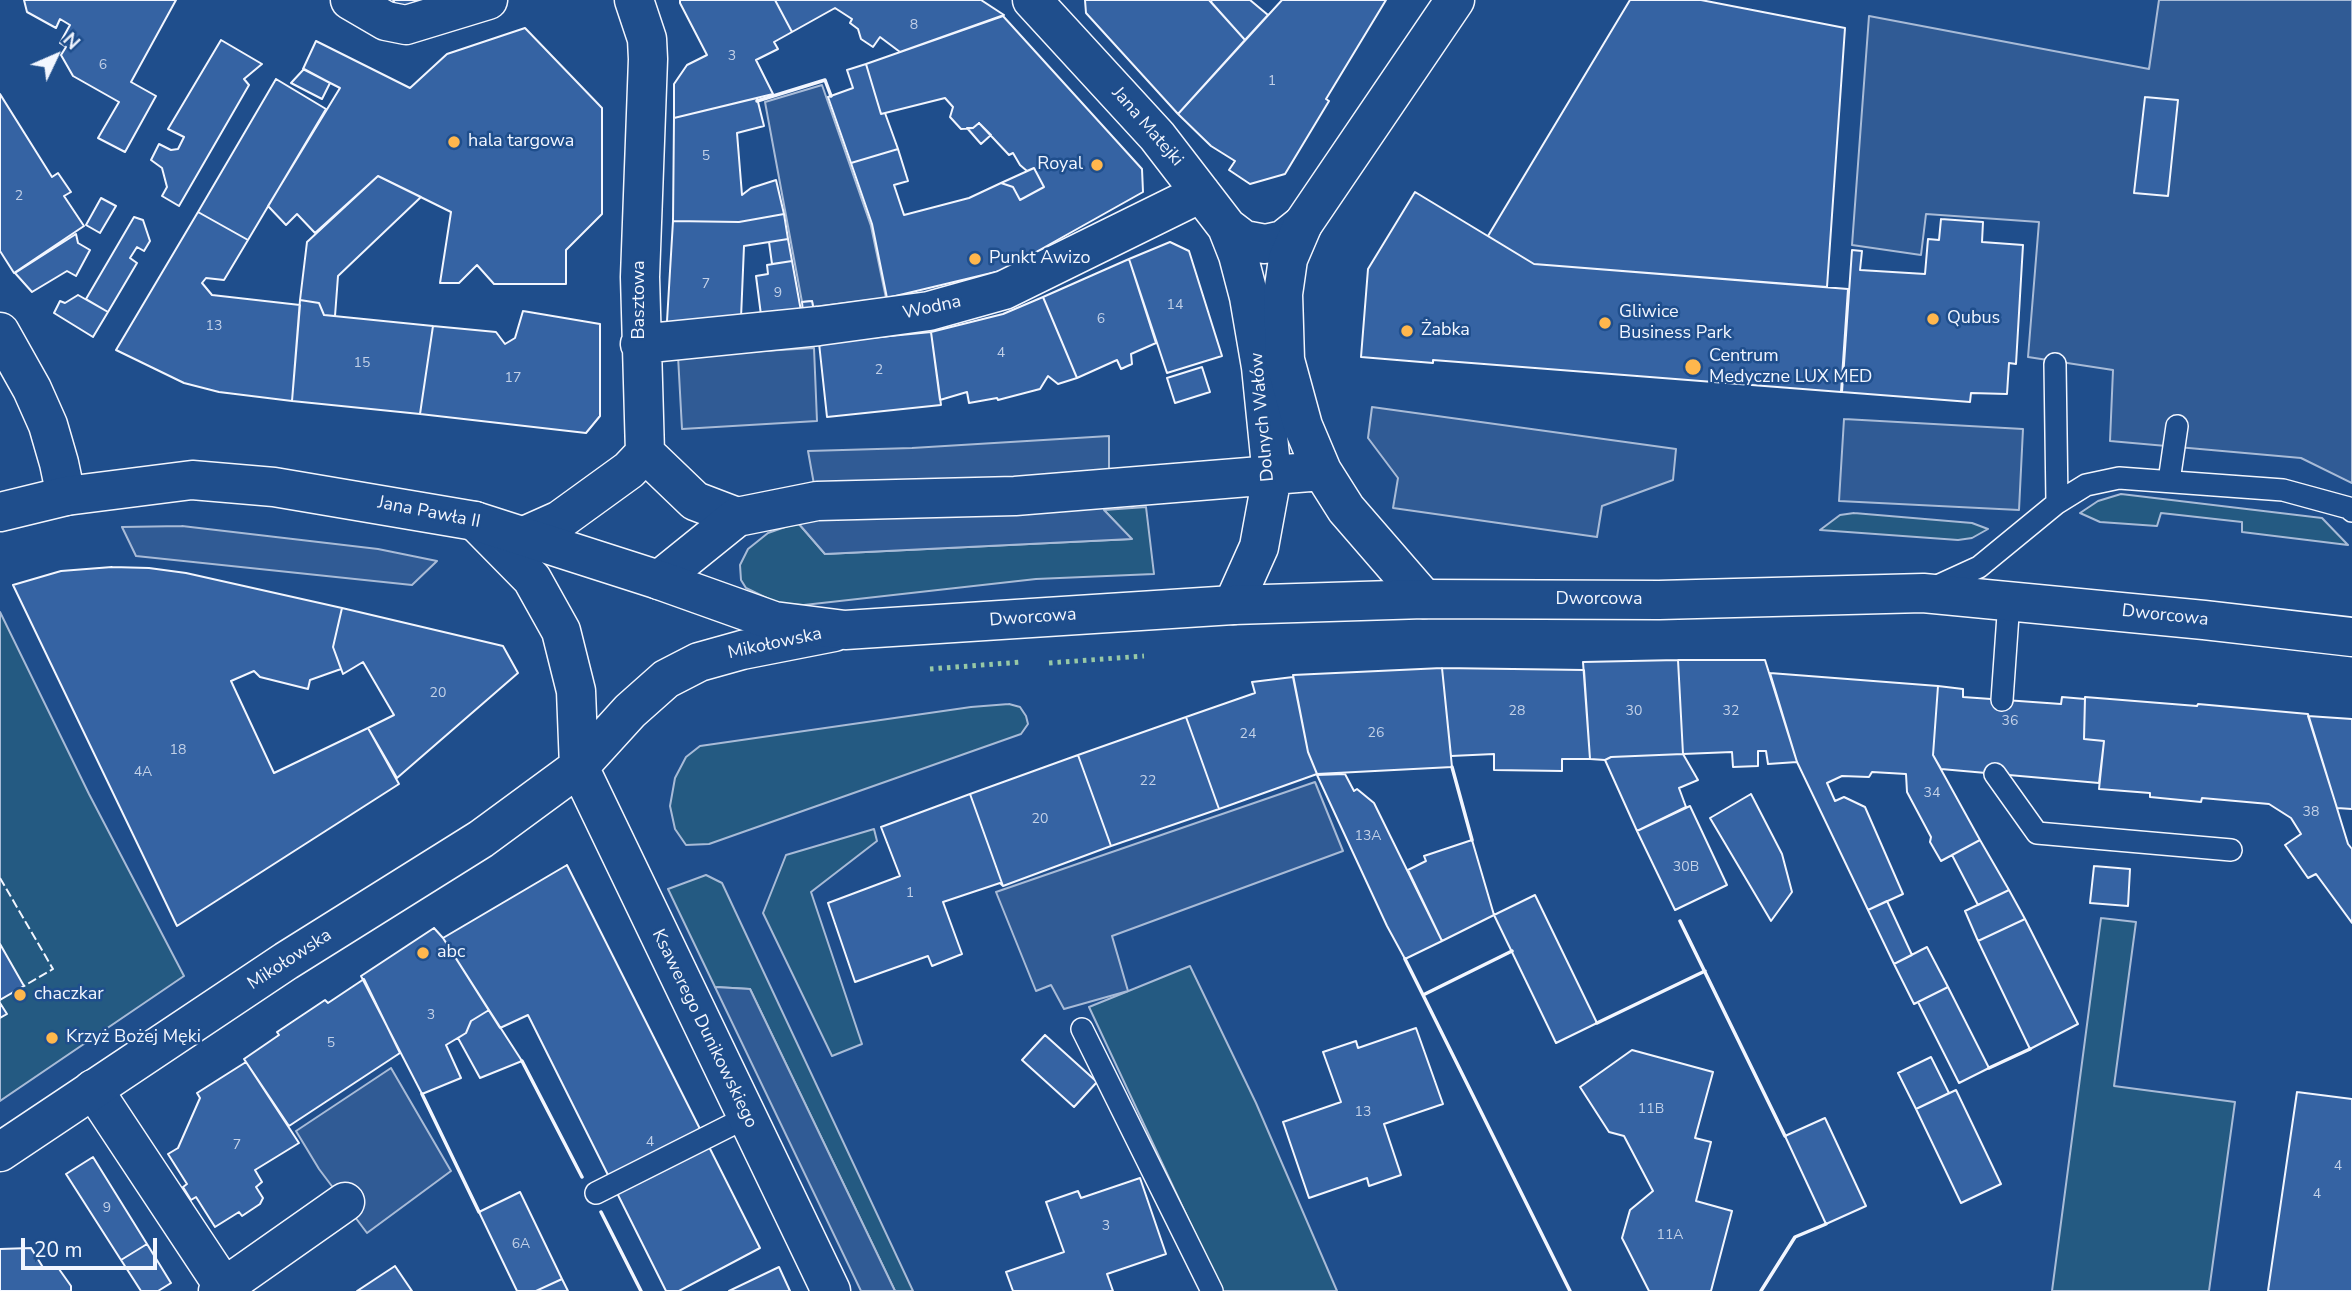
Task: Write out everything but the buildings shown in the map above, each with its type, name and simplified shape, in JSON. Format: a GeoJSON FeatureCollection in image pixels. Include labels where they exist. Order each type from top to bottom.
{"type":"FeatureCollection","features":[{"type":"Feature","properties":{"kind":"street"},"geometry":{"type":"LineString","coordinates":[[350,0],[386,21],[406,26],[488,0]]}},
{"type":"Feature","properties":{"kind":"street","name":"Basztowa"},"geometry":{"type":"LineString","coordinates":[[634,0],[647,40],[648,59],[640,277],[645,453]]}},
{"type":"Feature","properties":{"kind":"street","name":"Dolnych Wałów"},"geometry":{"type":"LineString","coordinates":[[1424,599],[1346,509],[1322,471],[1303,426],[1286,360],[1283,294],[1288,259],[1303,224],[1455,0]]}},
{"type":"Feature","properties":{"kind":"street","name":"Jana Matejki"},"geometry":{"type":"LineString","coordinates":[[1037,2],[1157,136],[1227,227],[1244,240],[1265,244]]}},
{"type":"Feature","properties":{"kind":"street","name":"Wodna"},"geometry":{"type":"LineString","coordinates":[[640,344],[819,326],[929,311],[1004,290],[1201,193]]}},
{"type":"Feature","properties":{"kind":"street","name":"Dolnych Wałów"},"geometry":{"type":"LineString","coordinates":[[1265,244],[1283,240],[1303,224]]}},
{"type":"Feature","properties":{"kind":"street","name":"Dolnych Wałów"},"geometry":{"type":"LineString","coordinates":[[1227,227],[1249,296],[1261,367],[1272,476],[1259,547],[1233,605]]}},
{"type":"Feature","properties":{"kind":"street"},"geometry":{"type":"LineString","coordinates":[[5,350],[32,389],[48,425],[66,496]]}},
{"type":"Feature","properties":{"kind":"street"},"geometry":{"type":"LineString","coordinates":[[524,536],[560,520],[629,470],[645,453],[695,501],[737,517]]}},
{"type":"Feature","properties":{"kind":"street"},"geometry":{"type":"LineString","coordinates":[[659,580],[737,517],[817,501],[1015,496],[1322,471]]}},
{"type":"Feature","properties":{"kind":"street","name":"Jana Pawła II"},"geometry":{"type":"LineString","coordinates":[[0,512],[66,496],[192,480],[274,487],[475,521],[659,580],[774,621],[845,630]]}},
{"type":"Feature","properties":{"kind":"street"},"geometry":{"type":"LineString","coordinates":[[475,521],[532,579],[561,631],[576,691],[579,766]]}},
{"type":"Feature","properties":{"kind":"street","name":"Dworcowa"},"geometry":{"type":"LineString","coordinates":[[845,630],[1233,605],[1424,599],[1659,600],[1923,593],[2352,637]]}},
{"type":"Feature","properties":{"kind":"street","name":"Mikołowska"},"geometry":{"type":"LineString","coordinates":[[0,1152],[286,961],[481,839],[579,766],[630,711],[666,679],[699,662],[742,650],[845,630]]}},
{"type":"Feature","properties":{"kind":"street","name":"Ksawerego Dunikowskiego"},"geometry":{"type":"LineString","coordinates":[[579,766],[831,1291]]}},
{"type":"Feature","properties":{"kind":"street"},"geometry":{"type":"LineString","coordinates":[[93,1088],[221,1289],[345,1202]]}},
{"type":"Feature","properties":{"kind":"lane"},"geometry":{"type":"LineString","coordinates":[[2055,365],[2057,503]]}},
{"type":"Feature","properties":{"kind":"lane"},"geometry":{"type":"LineString","coordinates":[[2169,481],[2177,426]]}},
{"type":"Feature","properties":{"kind":"lane"},"geometry":{"type":"LineString","coordinates":[[1923,593],[1979,567],[2057,503],[2086,485],[2119,478],[2283,490],[2352,511]]}},
{"type":"Feature","properties":{"kind":"lane"},"geometry":{"type":"LineString","coordinates":[[2002,700],[2009,601]]}},
{"type":"Feature","properties":{"kind":"lane"},"geometry":{"type":"LineString","coordinates":[[1995,774],[2037,833],[2231,850]]}},
{"type":"Feature","properties":{"kind":"lane"},"geometry":{"type":"LineString","coordinates":[[1083,1029],[1212,1291]]}},
{"type":"Feature","properties":{"kind":"lane"},"geometry":{"type":"LineString","coordinates":[[596,1193],[747,1117]]}},
{"type":"Feature","properties":{"kind":"shaded area"},"geometry":{"type":"Polygon","coordinates":[[[2159,0],[2352,0],[2352,483],[2301,458],[2110,441],[2113,370],[2028,357],[2039,222],[1926,214],[1921,255],[1852,245],[1869,16],[2149,69],[2159,0]]]}},
{"type":"Feature","properties":{"kind":"shaded area"},"geometry":{"type":"Polygon","coordinates":[[[822,85],[871,226],[886,298],[813,307],[812,301],[802,302],[765,102],[822,85]]]}},
{"type":"Feature","properties":{"kind":"shaded area"},"geometry":{"type":"Polygon","coordinates":[[[814,348],[817,421],[682,429],[678,356],[814,348]]]}},
{"type":"Feature","properties":{"kind":"shaded area"},"geometry":{"type":"Polygon","coordinates":[[[1372,407],[1676,449],[1673,480],[1602,506],[1597,537],[1393,508],[1398,478],[1368,438],[1372,407]]]}},
{"type":"Feature","properties":{"kind":"shaded area"},"geometry":{"type":"Polygon","coordinates":[[[1844,419],[2023,429],[2019,510],[1839,501],[1844,419]]]}},
{"type":"Feature","properties":{"kind":"shaded area"},"geometry":{"type":"Polygon","coordinates":[[[1109,436],[1109,489],[1104,510],[1132,539],[825,554],[799,524],[817,501],[808,451],[912,448],[1109,436]]]}},
{"type":"Feature","properties":{"kind":"shaded area"},"geometry":{"type":"Polygon","coordinates":[[[2121,494],[2322,518],[2348,545],[2242,532],[2242,522],[2161,513],[2157,526],[2100,522],[2080,513],[2098,501],[2121,494]]]}},
{"type":"Feature","properties":{"kind":"shaded area"},"geometry":{"type":"Polygon","coordinates":[[[1146,507],[1154,574],[1036,579],[804,605],[779,604],[746,588],[741,580],[740,565],[748,549],[768,533],[799,524],[825,554],[1131,539],[1104,510],[1146,507]]]}},
{"type":"Feature","properties":{"kind":"shaded area"},"geometry":{"type":"Polygon","coordinates":[[[1854,513],[1972,523],[1988,529],[1972,538],[1958,540],[1820,530],[1840,515],[1854,513]]]}},
{"type":"Feature","properties":{"kind":"shaded area"},"geometry":{"type":"Polygon","coordinates":[[[182,526],[378,549],[437,561],[412,585],[136,556],[122,527],[182,526]]]}},
{"type":"Feature","properties":{"kind":"shaded area"},"geometry":{"type":"Polygon","coordinates":[[[0,612],[89,794],[184,976],[0,1101],[0,612]]]}},
{"type":"Feature","properties":{"kind":"shaded area"},"geometry":{"type":"Polygon","coordinates":[[[1009,704],[1020,707],[1026,716],[1028,724],[1021,734],[709,844],[686,845],[675,829],[670,806],[675,778],[686,757],[700,746],[971,707],[1009,704]]]}},
{"type":"Feature","properties":{"kind":"shaded area"},"geometry":{"type":"Polygon","coordinates":[[[1315,782],[1343,851],[1112,936],[1128,991],[1064,1009],[1051,985],[1036,991],[996,892],[1315,782]]]}},
{"type":"Feature","properties":{"kind":"shaded area"},"geometry":{"type":"Polygon","coordinates":[[[874,829],[877,841],[811,892],[862,1044],[832,1056],[763,913],[786,855],[874,829]]]}},
{"type":"Feature","properties":{"kind":"shaded area"},"geometry":{"type":"Polygon","coordinates":[[[706,875],[722,883],[913,1291],[895,1291],[750,989],[715,987],[668,889],[706,875]]]}},
{"type":"Feature","properties":{"kind":"shaded area"},"geometry":{"type":"Polygon","coordinates":[[[2101,918],[2136,922],[2114,1086],[2235,1102],[2209,1291],[2052,1291],[2101,918]]]}},
{"type":"Feature","properties":{"kind":"shaded area"},"geometry":{"type":"Polygon","coordinates":[[[1190,966],[1256,1103],[1337,1291],[1222,1291],[1089,1007],[1190,966]]]}},
{"type":"Feature","properties":{"kind":"shaded area"},"geometry":{"type":"Polygon","coordinates":[[[715,987],[750,989],[895,1291],[861,1291],[715,987]]]}},
{"type":"Feature","properties":{"kind":"shaded area"},"geometry":{"type":"Polygon","coordinates":[[[391,1068],[451,1171],[367,1233],[319,1169],[296,1131],[391,1068]]]}},
{"type":"Feature","properties":{"kind":"hedge"},"geometry":{"type":"LineString","coordinates":[[1049,663],[1144,656]]}},
{"type":"Feature","properties":{"kind":"hedge"},"geometry":{"type":"LineString","coordinates":[[930,669],[1022,662]]}},
{"type":"Feature","properties":{"kind":"fence"},"geometry":{"type":"LineString","coordinates":[[0,878],[53,969],[24,986]]}},
{"type":"Feature","properties":{"kind":"wall"},"geometry":{"type":"LineString","coordinates":[[757,101],[825,80],[831,96]]}},
{"type":"Feature","properties":{"kind":"wall"},"geometry":{"type":"LineString","coordinates":[[1452,767],[1472,840]]}},
{"type":"Feature","properties":{"kind":"wall"},"geometry":{"type":"LineString","coordinates":[[1680,921],[1785,1136]]}},
{"type":"Feature","properties":{"kind":"wall"},"geometry":{"type":"LineString","coordinates":[[1512,951],[1423,995],[1570,1291]]}},
{"type":"Feature","properties":{"kind":"wall"},"geometry":{"type":"LineString","coordinates":[[1405,959],[1423,995]]}},
{"type":"Feature","properties":{"kind":"wall"},"geometry":{"type":"LineString","coordinates":[[1597,1023],[1705,971]]}},
{"type":"Feature","properties":{"kind":"wall"},"geometry":{"type":"LineString","coordinates":[[1989,1068],[2030,1049]]}},
{"type":"Feature","properties":{"kind":"wall"},"geometry":{"type":"LineString","coordinates":[[522,1061],[582,1177]]}},
{"type":"Feature","properties":{"kind":"wall"},"geometry":{"type":"LineString","coordinates":[[422,1094],[479,1212]]}},
{"type":"Feature","properties":{"kind":"wall"},"geometry":{"type":"LineString","coordinates":[[601,1212],[641,1291]]}},
{"type":"Feature","properties":{"kind":"wall"},"geometry":{"type":"LineString","coordinates":[[1761,1291],[1795,1237],[1826,1224]]}},
{"type":"Feature","properties":{"kind":"place","name":"hala targowa"},"geometry":{"type":"Point","coordinates":[454,142]}},
{"type":"Feature","properties":{"kind":"place","name":"Royal"},"geometry":{"type":"Point","coordinates":[1097,165]}},
{"type":"Feature","properties":{"kind":"place","name":"Punkt Awizo"},"geometry":{"type":"Point","coordinates":[975,259]}},
{"type":"Feature","properties":{"kind":"place","name":"Qubus"},"geometry":{"type":"Point","coordinates":[1933,319]}},
{"type":"Feature","properties":{"kind":"place","name":"Gliwice Business Park"},"geometry":{"type":"Point","coordinates":[1605,323]}},
{"type":"Feature","properties":{"kind":"place","name":"Żabka"},"geometry":{"type":"Point","coordinates":[1407,331]}},
{"type":"Feature","properties":{"kind":"place","name":"Centrum Medyczne LUX MED"},"geometry":{"type":"Point","coordinates":[1693,367]}},
{"type":"Feature","properties":{"kind":"place","name":"abc"},"geometry":{"type":"Point","coordinates":[423,953]}},
{"type":"Feature","properties":{"kind":"place","name":"chaczkar"},"geometry":{"type":"Point","coordinates":[20,995]}},
{"type":"Feature","properties":{"kind":"place","name":"Krzyż Bożej Męki"},"geometry":{"type":"Point","coordinates":[52,1038]}}]}
